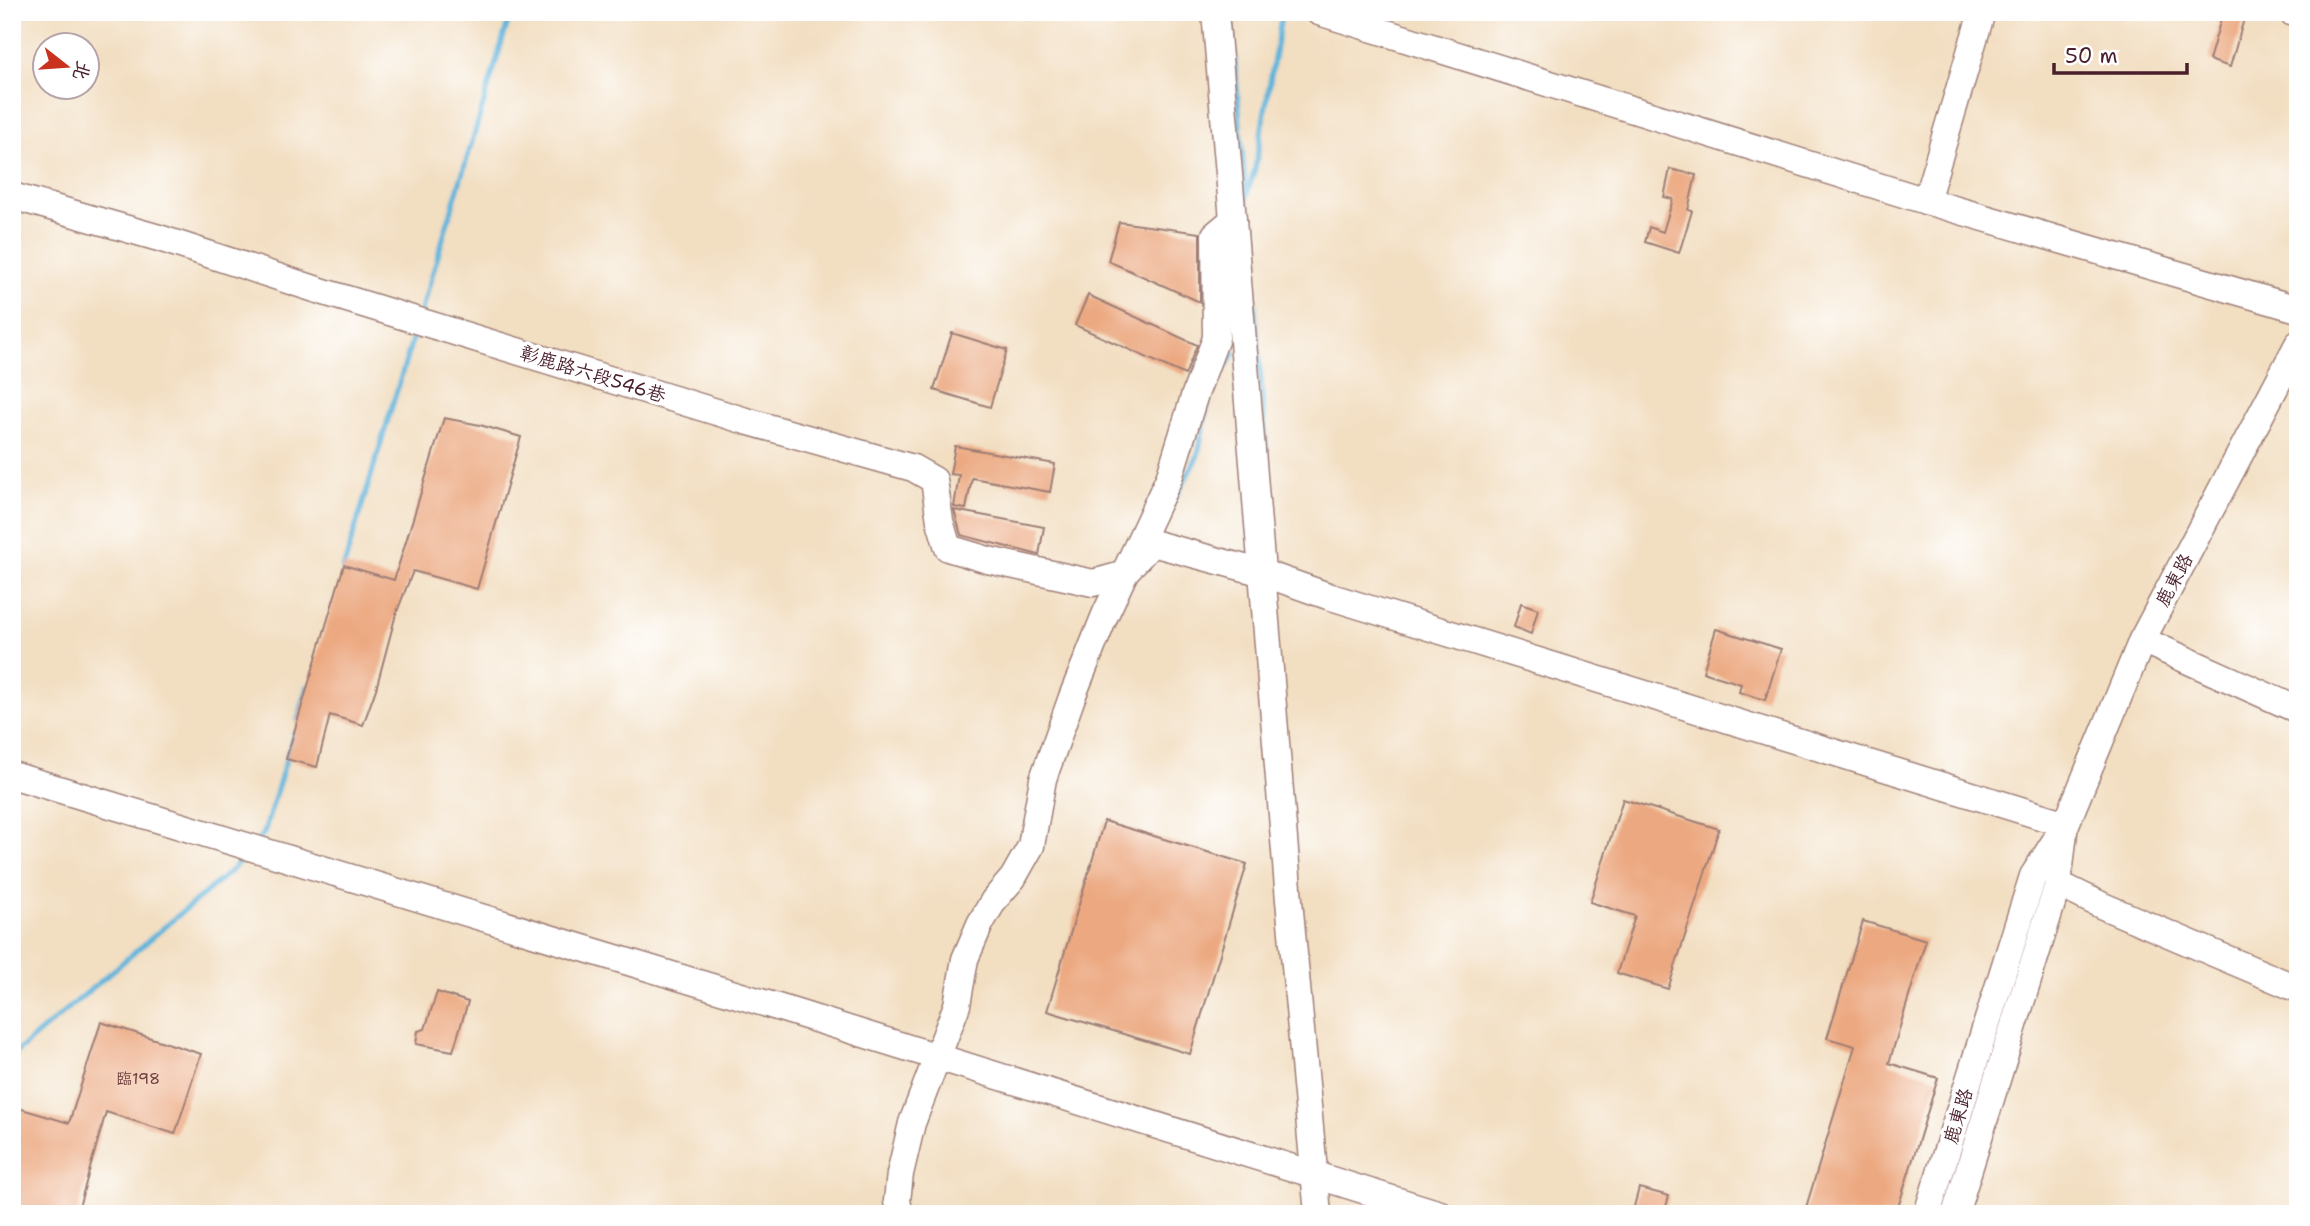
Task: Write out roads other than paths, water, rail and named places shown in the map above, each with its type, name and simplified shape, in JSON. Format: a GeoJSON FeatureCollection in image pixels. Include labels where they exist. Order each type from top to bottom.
{"type":"FeatureCollection","features":[{"type":"Feature","properties":{"kind":"street"},"geometry":{"type":"LineString","coordinates":[[1215,12],[1318,1214]]}},
{"type":"Feature","properties":{"kind":"street"},"geometry":{"type":"LineString","coordinates":[[1319,12],[1927,201],[2298,309]]}},
{"type":"Feature","properties":{"kind":"street"},"geometry":{"type":"LineString","coordinates":[[1927,201],[1982,12]]}},
{"type":"Feature","properties":{"kind":"street"},"geometry":{"type":"LineString","coordinates":[[2291,12],[2298,14]]}},
{"type":"Feature","properties":{"kind":"street","name":"彰鹿路六段546巷"},"geometry":{"type":"LineString","coordinates":[[12,196],[159,238],[324,292],[746,421],[913,468],[934,480],[940,521],[948,548],[1093,583],[1122,575]]}},
{"type":"Feature","properties":{"kind":"street"},"geometry":{"type":"LineString","coordinates":[[900,1214],[897,1201],[900,1174],[912,1123],[957,1005],[965,959],[994,900],[1013,878],[1031,846],[1043,779],[1076,686],[1122,575],[1170,478],[1194,397],[1216,338],[1215,235],[1233,220]]}},
{"type":"Feature","properties":{"kind":"street","name":"鹿東路"},"geometry":{"type":"LineString","coordinates":[[1927,1214],[2033,876],[2066,824],[2142,640],[2298,344]]}},
{"type":"Feature","properties":{"kind":"street"},"geometry":{"type":"LineString","coordinates":[[1122,575],[1152,543],[1263,573],[1341,600],[2066,824]]}},
{"type":"Feature","properties":{"kind":"street"},"geometry":{"type":"LineString","coordinates":[[2142,640],[2298,710]]}},
{"type":"Feature","properties":{"kind":"street"},"geometry":{"type":"LineString","coordinates":[[12,775],[938,1057],[1440,1214]]}},
{"type":"Feature","properties":{"kind":"street","name":"鹿東路"},"geometry":{"type":"LineString","coordinates":[[1955,1214],[2058,884],[2066,824]]}},
{"type":"Feature","properties":{"kind":"street"},"geometry":{"type":"LineString","coordinates":[[2058,884],[2103,906],[2298,989]]}},
{"type":"Feature","properties":{"kind":"waterway"},"geometry":{"type":"LineString","coordinates":[[420,315],[511,12]]}},
{"type":"Feature","properties":{"kind":"waterway"},"geometry":{"type":"LineString","coordinates":[[1231,12],[1274,541]]}},
{"type":"Feature","properties":{"kind":"waterway"},"geometry":{"type":"LineString","coordinates":[[1243,208],[1255,168],[1282,12]]}},
{"type":"Feature","properties":{"kind":"waterway"},"geometry":{"type":"LineString","coordinates":[[343,569],[416,327]]}},
{"type":"Feature","properties":{"kind":"waterway"},"geometry":{"type":"LineString","coordinates":[[1163,522],[1198,455],[1211,387],[1235,353]]}},
{"type":"Feature","properties":{"kind":"waterway"},"geometry":{"type":"LineString","coordinates":[[298,720],[308,686]]}},
{"type":"Feature","properties":{"kind":"waterway"},"geometry":{"type":"LineString","coordinates":[[256,842],[264,833],[294,733]]}},
{"type":"Feature","properties":{"kind":"waterway"},"geometry":{"type":"LineString","coordinates":[[12,1056],[232,870],[245,854]]}}]}
